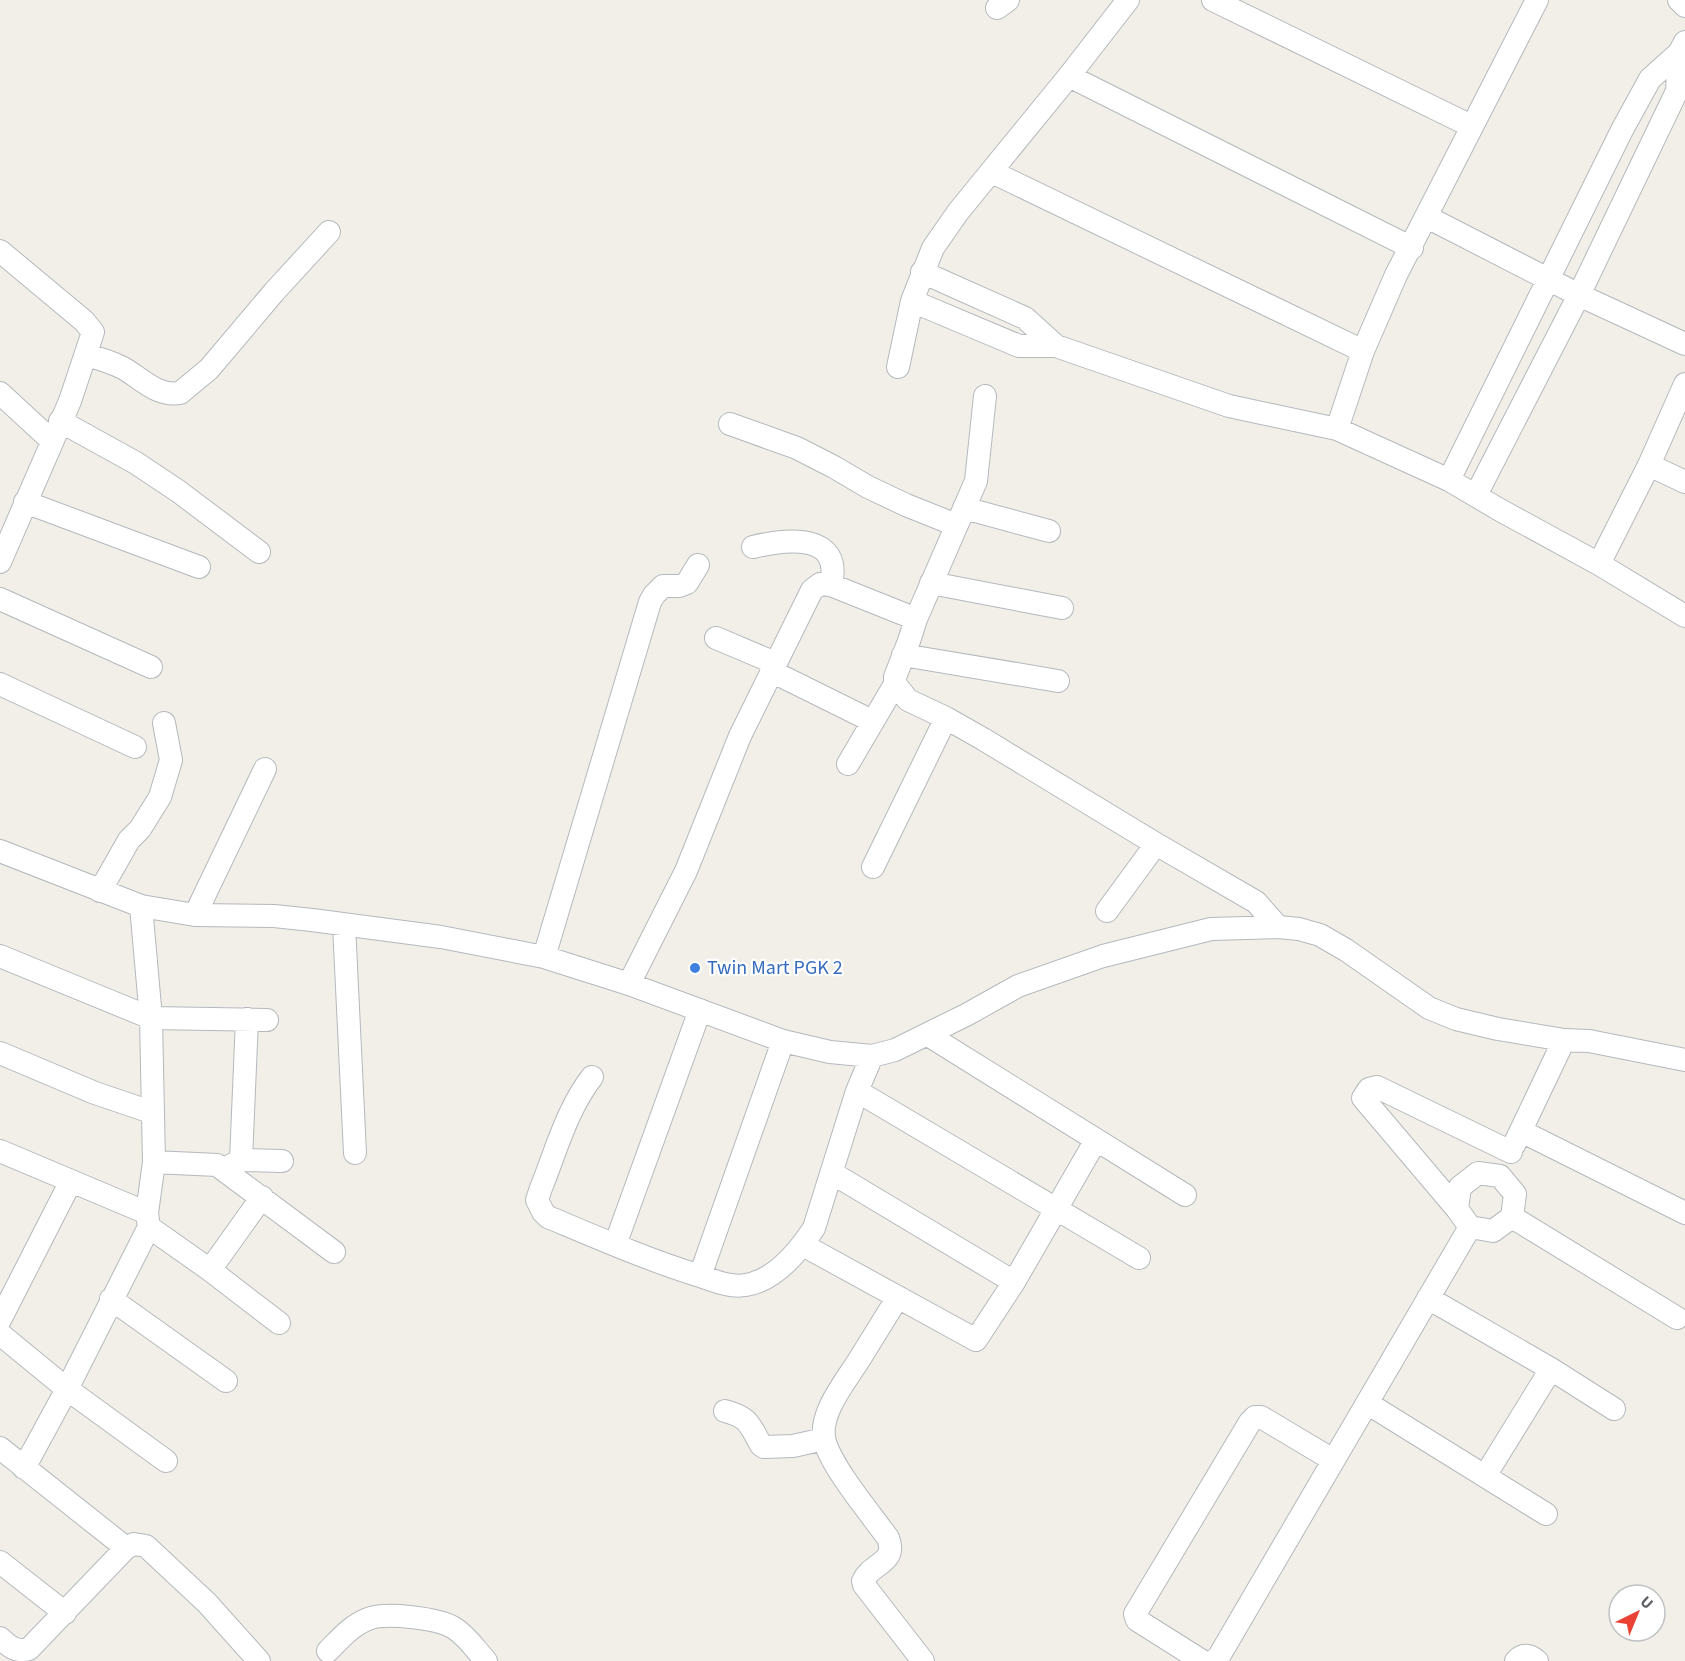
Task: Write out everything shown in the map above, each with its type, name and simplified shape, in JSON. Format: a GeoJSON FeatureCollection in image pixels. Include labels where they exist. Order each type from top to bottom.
{"type":"FeatureCollection","features":[{"type":"Feature","properties":{"kind":"street"},"geometry":{"type":"LineString","coordinates":[[898,367],[912,302],[933,248],[1128,0]]}},
{"type":"Feature","properties":{"kind":"street"},"geometry":{"type":"LineString","coordinates":[[1213,0],[1471,126]]}},
{"type":"Feature","properties":{"kind":"street"},"geometry":{"type":"LineString","coordinates":[[1337,429],[1363,351],[1396,275],[1412,248],[1536,0]]}},
{"type":"Feature","properties":{"kind":"street"},"geometry":{"type":"LineString","coordinates":[[1679,0],[1685,6]]}},
{"type":"Feature","properties":{"kind":"street"},"geometry":{"type":"LineString","coordinates":[[1449,480],[1622,130],[1650,79],[1682,47]]}},
{"type":"Feature","properties":{"kind":"street"},"geometry":{"type":"LineString","coordinates":[[1476,495],[1579,295],[1653,144],[1677,91],[1682,47]]}},
{"type":"Feature","properties":{"kind":"street"},"geometry":{"type":"LineString","coordinates":[[1069,76],[1412,248]]}},
{"type":"Feature","properties":{"kind":"street"},"geometry":{"type":"LineString","coordinates":[[1622,130],[1653,144]]}},
{"type":"Feature","properties":{"kind":"street"},"geometry":{"type":"LineString","coordinates":[[992,172],[1363,351]]}},
{"type":"Feature","properties":{"kind":"street"},"geometry":{"type":"LineString","coordinates":[[1427,218],[1579,295],[1685,344]]}},
{"type":"Feature","properties":{"kind":"street"},"geometry":{"type":"LineString","coordinates":[[86,355],[117,365],[158,390],[180,393],[209,369],[273,292],[329,232]]}},
{"type":"Feature","properties":{"kind":"street"},"geometry":{"type":"LineString","coordinates":[[0,251],[90,327],[93,332],[70,401],[2,550]]}},
{"type":"Feature","properties":{"kind":"street"},"geometry":{"type":"LineString","coordinates":[[922,272],[1025,318],[1056,346]]}},
{"type":"Feature","properties":{"kind":"street"},"geometry":{"type":"LineString","coordinates":[[912,302],[1018,346],[1056,346],[1229,406],[1337,429],[1449,480],[1599,564],[1685,616]]}},
{"type":"Feature","properties":{"kind":"street"},"geometry":{"type":"LineString","coordinates":[[1599,564],[1649,465],[1685,384]]}},
{"type":"Feature","properties":{"kind":"street"},"geometry":{"type":"LineString","coordinates":[[0,393],[56,431],[136,463],[259,552]]}},
{"type":"Feature","properties":{"kind":"street"},"geometry":{"type":"LineString","coordinates":[[848,764],[895,684],[916,619],[976,481],[985,396]]}},
{"type":"Feature","properties":{"kind":"street"},"geometry":{"type":"LineString","coordinates":[[730,424],[797,448],[906,506],[1049,531]]}},
{"type":"Feature","properties":{"kind":"street"},"geometry":{"type":"LineString","coordinates":[[1649,465],[1685,482]]}},
{"type":"Feature","properties":{"kind":"street"},"geometry":{"type":"LineString","coordinates":[[25,502],[200,567]]}},
{"type":"Feature","properties":{"kind":"street"},"geometry":{"type":"LineString","coordinates":[[753,547],[789,541],[815,545],[828,554],[834,564],[831,585]]}},
{"type":"Feature","properties":{"kind":"street"},"geometry":{"type":"LineString","coordinates":[[544,957],[650,602],[663,586],[687,583],[698,565]]}},
{"type":"Feature","properties":{"kind":"street"},"geometry":{"type":"LineString","coordinates":[[931,583],[1062,608]]}},
{"type":"Feature","properties":{"kind":"street"},"geometry":{"type":"LineString","coordinates":[[629,984],[686,871],[740,736],[812,590],[820,584],[831,585],[916,619]]}},
{"type":"Feature","properties":{"kind":"street"},"geometry":{"type":"LineString","coordinates":[[0,599],[151,667]]}},
{"type":"Feature","properties":{"kind":"street"},"geometry":{"type":"LineString","coordinates":[[716,638],[872,721]]}},
{"type":"Feature","properties":{"kind":"street"},"geometry":{"type":"LineString","coordinates":[[903,655],[1058,681]]}},
{"type":"Feature","properties":{"kind":"street"},"geometry":{"type":"LineString","coordinates":[[0,684],[135,747]]}},
{"type":"Feature","properties":{"kind":"street"},"geometry":{"type":"LineString","coordinates":[[895,684],[908,700],[946,718],[1256,902],[1278,927]]}},
{"type":"Feature","properties":{"kind":"street"},"geometry":{"type":"LineString","coordinates":[[873,867],[946,718]]}},
{"type":"Feature","properties":{"kind":"street"},"geometry":{"type":"LineString","coordinates":[[100,891],[129,840],[140,829],[160,797],[171,760],[164,723]]}},
{"type":"Feature","properties":{"kind":"street"},"geometry":{"type":"LineString","coordinates":[[195,915],[265,769]]}},
{"type":"Feature","properties":{"kind":"street"},"geometry":{"type":"LineString","coordinates":[[1107,911],[1156,844]]}},
{"type":"Feature","properties":{"kind":"street"},"geometry":{"type":"LineString","coordinates":[[0,851],[141,906],[195,915],[274,916],[441,937],[544,957],[629,984],[783,1041],[830,1052],[872,1056],[895,1050],[1018,986],[1103,956],[1211,929],[1278,927],[1299,929],[1320,935],[1346,950],[1429,1008],[1456,1019],[1685,1060]]}},
{"type":"Feature","properties":{"kind":"street"},"geometry":{"type":"LineString","coordinates":[[24,1468],[67,1389],[148,1220],[154,1162],[151,1018],[141,906]]}},
{"type":"Feature","properties":{"kind":"street"},"geometry":{"type":"LineString","coordinates":[[344,925],[356,1152]]}},
{"type":"Feature","properties":{"kind":"street"},"geometry":{"type":"LineString","coordinates":[[0,956],[151,1018],[257,1020],[233,1164]]}},
{"type":"Feature","properties":{"kind":"street"},"geometry":{"type":"LineString","coordinates":[[615,1245],[700,1010]]}},
{"type":"Feature","properties":{"kind":"street"},"geometry":{"type":"LineString","coordinates":[[927,1035],[1185,1195]]}},
{"type":"Feature","properties":{"kind":"street"},"geometry":{"type":"LineString","coordinates":[[1500,1176],[1564,1040]]}},
{"type":"Feature","properties":{"kind":"street"},"geometry":{"type":"LineString","coordinates":[[700,1276],[783,1041]]}},
{"type":"Feature","properties":{"kind":"street"},"geometry":{"type":"LineString","coordinates":[[0,1053],[95,1093],[152,1112]]}},
{"type":"Feature","properties":{"kind":"street"},"geometry":{"type":"LineString","coordinates":[[592,1077],[582,1090],[572,1110],[537,1200],[543,1212],[548,1217],[657,1263],[730,1286],[755,1283],[778,1268],[803,1245],[814,1228],[857,1091],[872,1056]]}},
{"type":"Feature","properties":{"kind":"street"},"geometry":{"type":"LineString","coordinates":[[1213,1661],[1218,1658],[1428,1298],[1463,1218],[1460,1187],[1478,1173],[1500,1176],[1515,1194],[1512,1217],[1493,1231],[1463,1218],[1363,1098],[1369,1089],[1377,1087],[1511,1152]]}},
{"type":"Feature","properties":{"kind":"street"},"geometry":{"type":"LineString","coordinates":[[857,1091],[1139,1257]]}},
{"type":"Feature","properties":{"kind":"street"},"geometry":{"type":"LineString","coordinates":[[1521,1131],[1685,1213]]}},
{"type":"Feature","properties":{"kind":"street"},"geometry":{"type":"LineString","coordinates":[[803,1245],[976,1340],[1014,1282],[1096,1140]]}},
{"type":"Feature","properties":{"kind":"street"},"geometry":{"type":"LineString","coordinates":[[0,1151],[71,1181],[148,1220],[279,1323]]}},
{"type":"Feature","properties":{"kind":"street"},"geometry":{"type":"LineString","coordinates":[[154,1162],[233,1164],[282,1161]]}},
{"type":"Feature","properties":{"kind":"street"},"geometry":{"type":"LineString","coordinates":[[233,1164],[262,1197],[334,1252]]}},
{"type":"Feature","properties":{"kind":"street"},"geometry":{"type":"LineString","coordinates":[[832,1173],[1014,1282]]}},
{"type":"Feature","properties":{"kind":"street"},"geometry":{"type":"LineString","coordinates":[[0,1320],[71,1181]]}},
{"type":"Feature","properties":{"kind":"street"},"geometry":{"type":"LineString","coordinates":[[210,1270],[262,1197]]}},
{"type":"Feature","properties":{"kind":"street"},"geometry":{"type":"LineString","coordinates":[[1512,1217],[1677,1318]]}},
{"type":"Feature","properties":{"kind":"street"},"geometry":{"type":"LineString","coordinates":[[898,1297],[838,1390],[825,1422],[824,1439],[828,1451],[888,1538],[891,1546],[890,1553],[885,1560],[867,1574],[863,1581],[864,1585],[923,1661]]}},
{"type":"Feature","properties":{"kind":"street"},"geometry":{"type":"LineString","coordinates":[[1428,1298],[1551,1369],[1614,1409]]}},
{"type":"Feature","properties":{"kind":"street"},"geometry":{"type":"LineString","coordinates":[[111,1299],[226,1381]]}},
{"type":"Feature","properties":{"kind":"street"},"geometry":{"type":"LineString","coordinates":[[0,1334],[67,1389],[166,1461]]}},
{"type":"Feature","properties":{"kind":"street"},"geometry":{"type":"LineString","coordinates":[[1485,1476],[1551,1369]]}},
{"type":"Feature","properties":{"kind":"street"},"geometry":{"type":"LineString","coordinates":[[1367,1403],[1546,1514]]}},
{"type":"Feature","properties":{"kind":"street"},"geometry":{"type":"LineString","coordinates":[[725,1411],[744,1418],[764,1447],[793,1446],[824,1439]]}},
{"type":"Feature","properties":{"kind":"street"},"geometry":{"type":"LineString","coordinates":[[1202,1661],[1137,1620],[1136,1614],[1250,1422],[1255,1417],[1261,1417],[1333,1460]]}},
{"type":"Feature","properties":{"kind":"street"},"geometry":{"type":"LineString","coordinates":[[0,1448],[107,1530],[126,1548]]}},
{"type":"Feature","properties":{"kind":"street"},"geometry":{"type":"LineString","coordinates":[[0,1638],[16,1649],[23,1651],[29,1649],[126,1548],[140,1543],[146,1546],[207,1604],[259,1661]]}},
{"type":"Feature","properties":{"kind":"street"},"geometry":{"type":"LineString","coordinates":[[0,1562],[65,1613]]}},
{"type":"Feature","properties":{"kind":"street"},"geometry":{"type":"LineString","coordinates":[[328,1651],[360,1622],[381,1616],[447,1624],[464,1636],[486,1661]]}},
{"type":"Feature","properties":{"kind":"street"},"geometry":{"type":"LineString","coordinates":[[1516,1661],[1527,1655],[1537,1661]]}},
{"type":"Feature","properties":{"kind":"place","name":"Twin Mart PGK 2"},"geometry":{"type":"Point","coordinates":[695,968]}}]}
